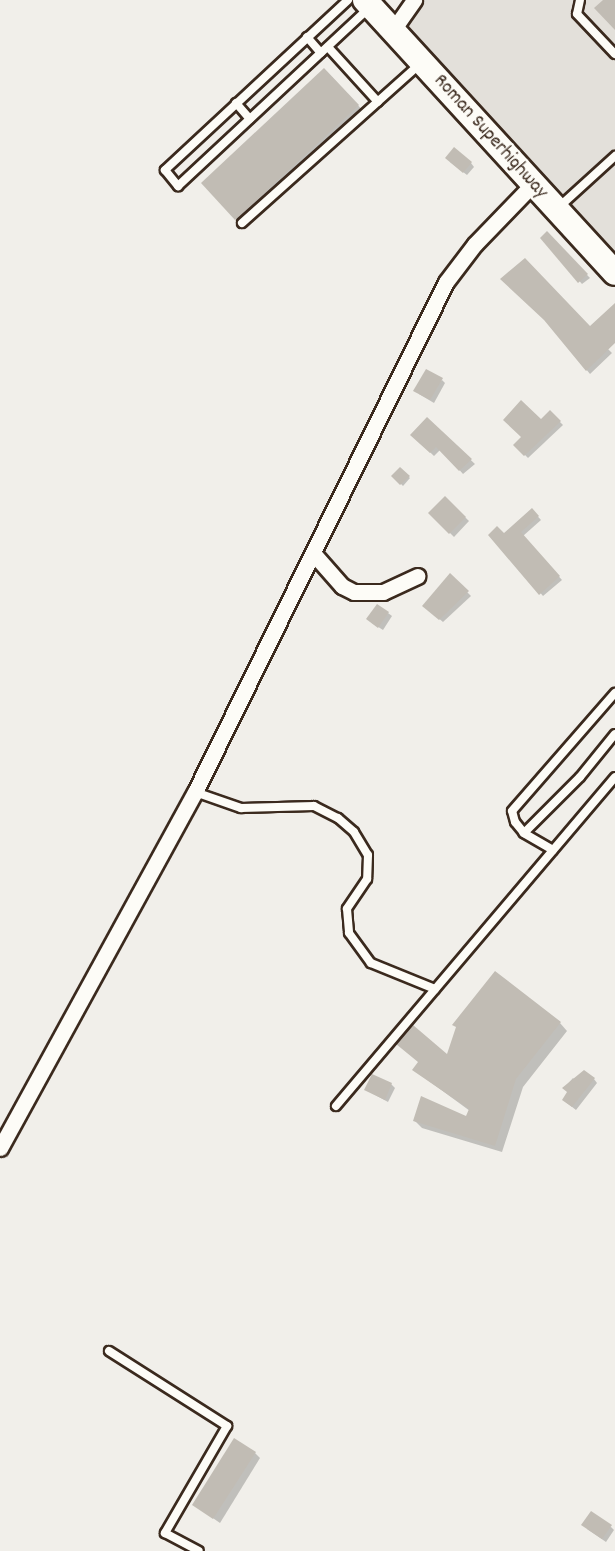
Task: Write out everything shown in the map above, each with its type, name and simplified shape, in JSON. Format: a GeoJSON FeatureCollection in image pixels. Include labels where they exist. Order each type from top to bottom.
{"type":"FeatureCollection","features":[{"type":"Feature","properties":{"kind":"main road","name":"Roman Superhighway"},"geometry":{"type":"LineString","coordinates":[[361,2],[393,30],[615,273]]}},
{"type":"Feature","properties":{"kind":"street"},"geometry":{"type":"LineString","coordinates":[[393,30],[414,0]]}},
{"type":"Feature","properties":{"kind":"street"},"geometry":{"type":"LineString","coordinates":[[0,1148],[195,792],[446,282],[474,244],[532,184]]}},
{"type":"Feature","properties":{"kind":"street"},"geometry":{"type":"LineString","coordinates":[[313,553],[342,586],[354,592],[383,592],[418,576]]}},
{"type":"Feature","properties":{"kind":"lane"},"geometry":{"type":"LineString","coordinates":[[580,0],[577,14],[615,54]]}},
{"type":"Feature","properties":{"kind":"lane"},"geometry":{"type":"LineString","coordinates":[[361,2],[325,50],[178,186],[165,170],[307,37],[361,2]]}},
{"type":"Feature","properties":{"kind":"lane"},"geometry":{"type":"LineString","coordinates":[[307,37],[325,50],[378,102]]}},
{"type":"Feature","properties":{"kind":"lane"},"geometry":{"type":"LineString","coordinates":[[242,223],[422,63]]}},
{"type":"Feature","properties":{"kind":"lane"},"geometry":{"type":"LineString","coordinates":[[236,104],[250,119]]}},
{"type":"Feature","properties":{"kind":"lane"},"geometry":{"type":"LineString","coordinates":[[556,210],[615,156]]}},
{"type":"Feature","properties":{"kind":"lane"},"geometry":{"type":"LineString","coordinates":[[553,850],[524,833],[515,822],[512,811],[615,693]]}},
{"type":"Feature","properties":{"kind":"lane"},"geometry":{"type":"LineString","coordinates":[[524,833],[580,777],[615,734]]}},
{"type":"Feature","properties":{"kind":"lane"},"geometry":{"type":"LineString","coordinates":[[336,1106],[615,777]]}},
{"type":"Feature","properties":{"kind":"lane"},"geometry":{"type":"LineString","coordinates":[[195,792],[241,808],[314,806],[338,818],[368,855],[367,879],[347,909],[349,933],[371,963],[435,989]]}},
{"type":"Feature","properties":{"kind":"lane"},"geometry":{"type":"LineString","coordinates":[[109,1351],[227,1426],[165,1533],[199,1551]]}},
{"type":"Feature","properties":{"kind":"shaded area"},"geometry":{"type":"Polygon","coordinates":[[[414,0],[615,0],[615,269],[393,30],[414,0]]]}},
{"type":"Feature","properties":{"kind":"building"},"geometry":{"type":"Polygon","coordinates":[[[603,0],[615,0],[615,30],[594,8],[603,0]]]}},
{"type":"Feature","properties":{"kind":"building"},"geometry":{"type":"Polygon","coordinates":[[[324,68],[359,105],[235,220],[201,183],[324,68]]]}},
{"type":"Feature","properties":{"kind":"building"},"geometry":{"type":"Polygon","coordinates":[[[454,147],[472,162],[463,173],[445,158],[454,147]]]}},
{"type":"Feature","properties":{"kind":"building"},"geometry":{"type":"Polygon","coordinates":[[[547,231],[588,274],[578,283],[540,238],[547,231]]]}},
{"type":"Feature","properties":{"kind":"building"},"geometry":{"type":"Polygon","coordinates":[[[525,258],[590,326],[615,303],[615,343],[586,371],[544,320],[500,279],[525,258]]]}},
{"type":"Feature","properties":{"kind":"building"},"geometry":{"type":"Polygon","coordinates":[[[426,369],[443,378],[430,400],[413,391],[426,369]]]}},
{"type":"Feature","properties":{"kind":"building"},"geometry":{"type":"Polygon","coordinates":[[[521,400],[541,419],[550,410],[561,421],[524,456],[513,445],[521,437],[503,420],[521,400]]]}},
{"type":"Feature","properties":{"kind":"building"},"geometry":{"type":"Polygon","coordinates":[[[427,417],[472,459],[459,471],[436,447],[430,453],[410,435],[427,417]]]}},
{"type":"Feature","properties":{"kind":"building"},"geometry":{"type":"Polygon","coordinates":[[[400,467],[410,476],[400,485],[391,476],[400,467]]]}},
{"type":"Feature","properties":{"kind":"building"},"geometry":{"type":"Polygon","coordinates":[[[445,496],[466,517],[449,534],[428,513],[445,496]]]}},
{"type":"Feature","properties":{"kind":"building"},"geometry":{"type":"Polygon","coordinates":[[[532,508],[539,516],[521,532],[560,576],[539,595],[488,535],[497,526],[504,533],[532,508]]]}},
{"type":"Feature","properties":{"kind":"building"},"geometry":{"type":"Polygon","coordinates":[[[450,573],[469,591],[439,620],[422,606],[450,573]]]}},
{"type":"Feature","properties":{"kind":"building"},"geometry":{"type":"Polygon","coordinates":[[[377,604],[389,612],[378,628],[366,619],[377,604]]]}},
{"type":"Feature","properties":{"kind":"building"},"geometry":{"type":"Polygon","coordinates":[[[495,971],[561,1022],[516,1079],[495,1146],[413,1121],[421,1096],[466,1116],[469,1109],[412,1070],[418,1062],[396,1044],[413,1025],[447,1054],[456,1027],[452,1025],[495,971]]]}},
{"type":"Feature","properties":{"kind":"building"},"geometry":{"type":"Polygon","coordinates":[[[584,1070],[595,1078],[572,1107],[562,1100],[567,1092],[562,1088],[584,1070]]]}},
{"type":"Feature","properties":{"kind":"building"},"geometry":{"type":"Polygon","coordinates":[[[372,1074],[392,1083],[385,1100],[364,1090],[372,1074]]]}},
{"type":"Feature","properties":{"kind":"building"},"geometry":{"type":"Polygon","coordinates":[[[234,1438],[256,1452],[213,1519],[192,1505],[234,1438]]]}},
{"type":"Feature","properties":{"kind":"building"},"geometry":{"type":"Polygon","coordinates":[[[591,1511],[612,1525],[602,1539],[581,1525],[591,1511]]]}}]}
